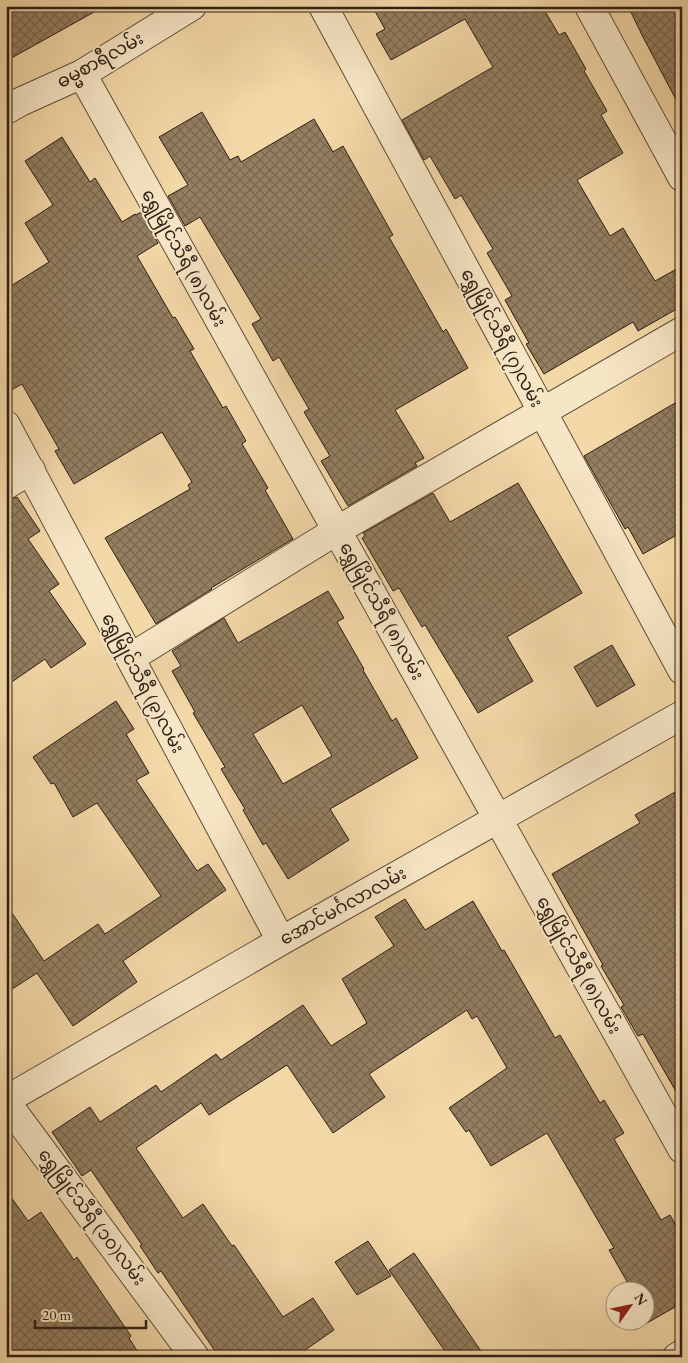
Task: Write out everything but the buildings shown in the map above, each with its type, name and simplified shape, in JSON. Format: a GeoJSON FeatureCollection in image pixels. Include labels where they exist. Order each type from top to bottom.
{"type":"FeatureCollection","features":[{"type":"Feature","properties":{"kind":"street","name":"ဓမ္မစာရီလမ်း"},"geometry":{"type":"LineString","coordinates":[[6,110],[82,74],[192,6]]}},
{"type":"Feature","properties":{"kind":"street","name":"ရွှေမြိုင်သီရီ (၇)လမ်း"},"geometry":{"type":"LineString","coordinates":[[322,6],[682,670]]}},
{"type":"Feature","properties":{"kind":"street"},"geometry":{"type":"LineString","coordinates":[[589,6],[682,177]]}},
{"type":"Feature","properties":{"kind":"street","name":"ရွှေမြိုင်သီရီ (၈)လမ်း"},"geometry":{"type":"LineString","coordinates":[[82,74],[682,1149]]}},
{"type":"Feature","properties":{"kind":"street"},"geometry":{"type":"LineString","coordinates":[[130,658],[336,530],[682,331]]}},
{"type":"Feature","properties":{"kind":"street","name":"ရွှေမြိုင်သီရီ (၉)လမ်း"},"geometry":{"type":"LineString","coordinates":[[6,426],[281,941]]}},
{"type":"Feature","properties":{"kind":"street"},"geometry":{"type":"LineString","coordinates":[[6,485],[31,470]]}},
{"type":"Feature","properties":{"kind":"street","name":"အောင်မင်္ဂလာလမ်း"},"geometry":{"type":"LineString","coordinates":[[6,1101],[281,941],[682,715]]}},
{"type":"Feature","properties":{"kind":"street","name":"ရွှေမြိုင်သီရီ (၁၀)လမ်း"},"geometry":{"type":"LineString","coordinates":[[6,1101],[195,1357]]}},
{"type":"Feature","properties":{"kind":"street"},"geometry":{"type":"LineString","coordinates":[[676,1357],[682,1354]]}}]}
